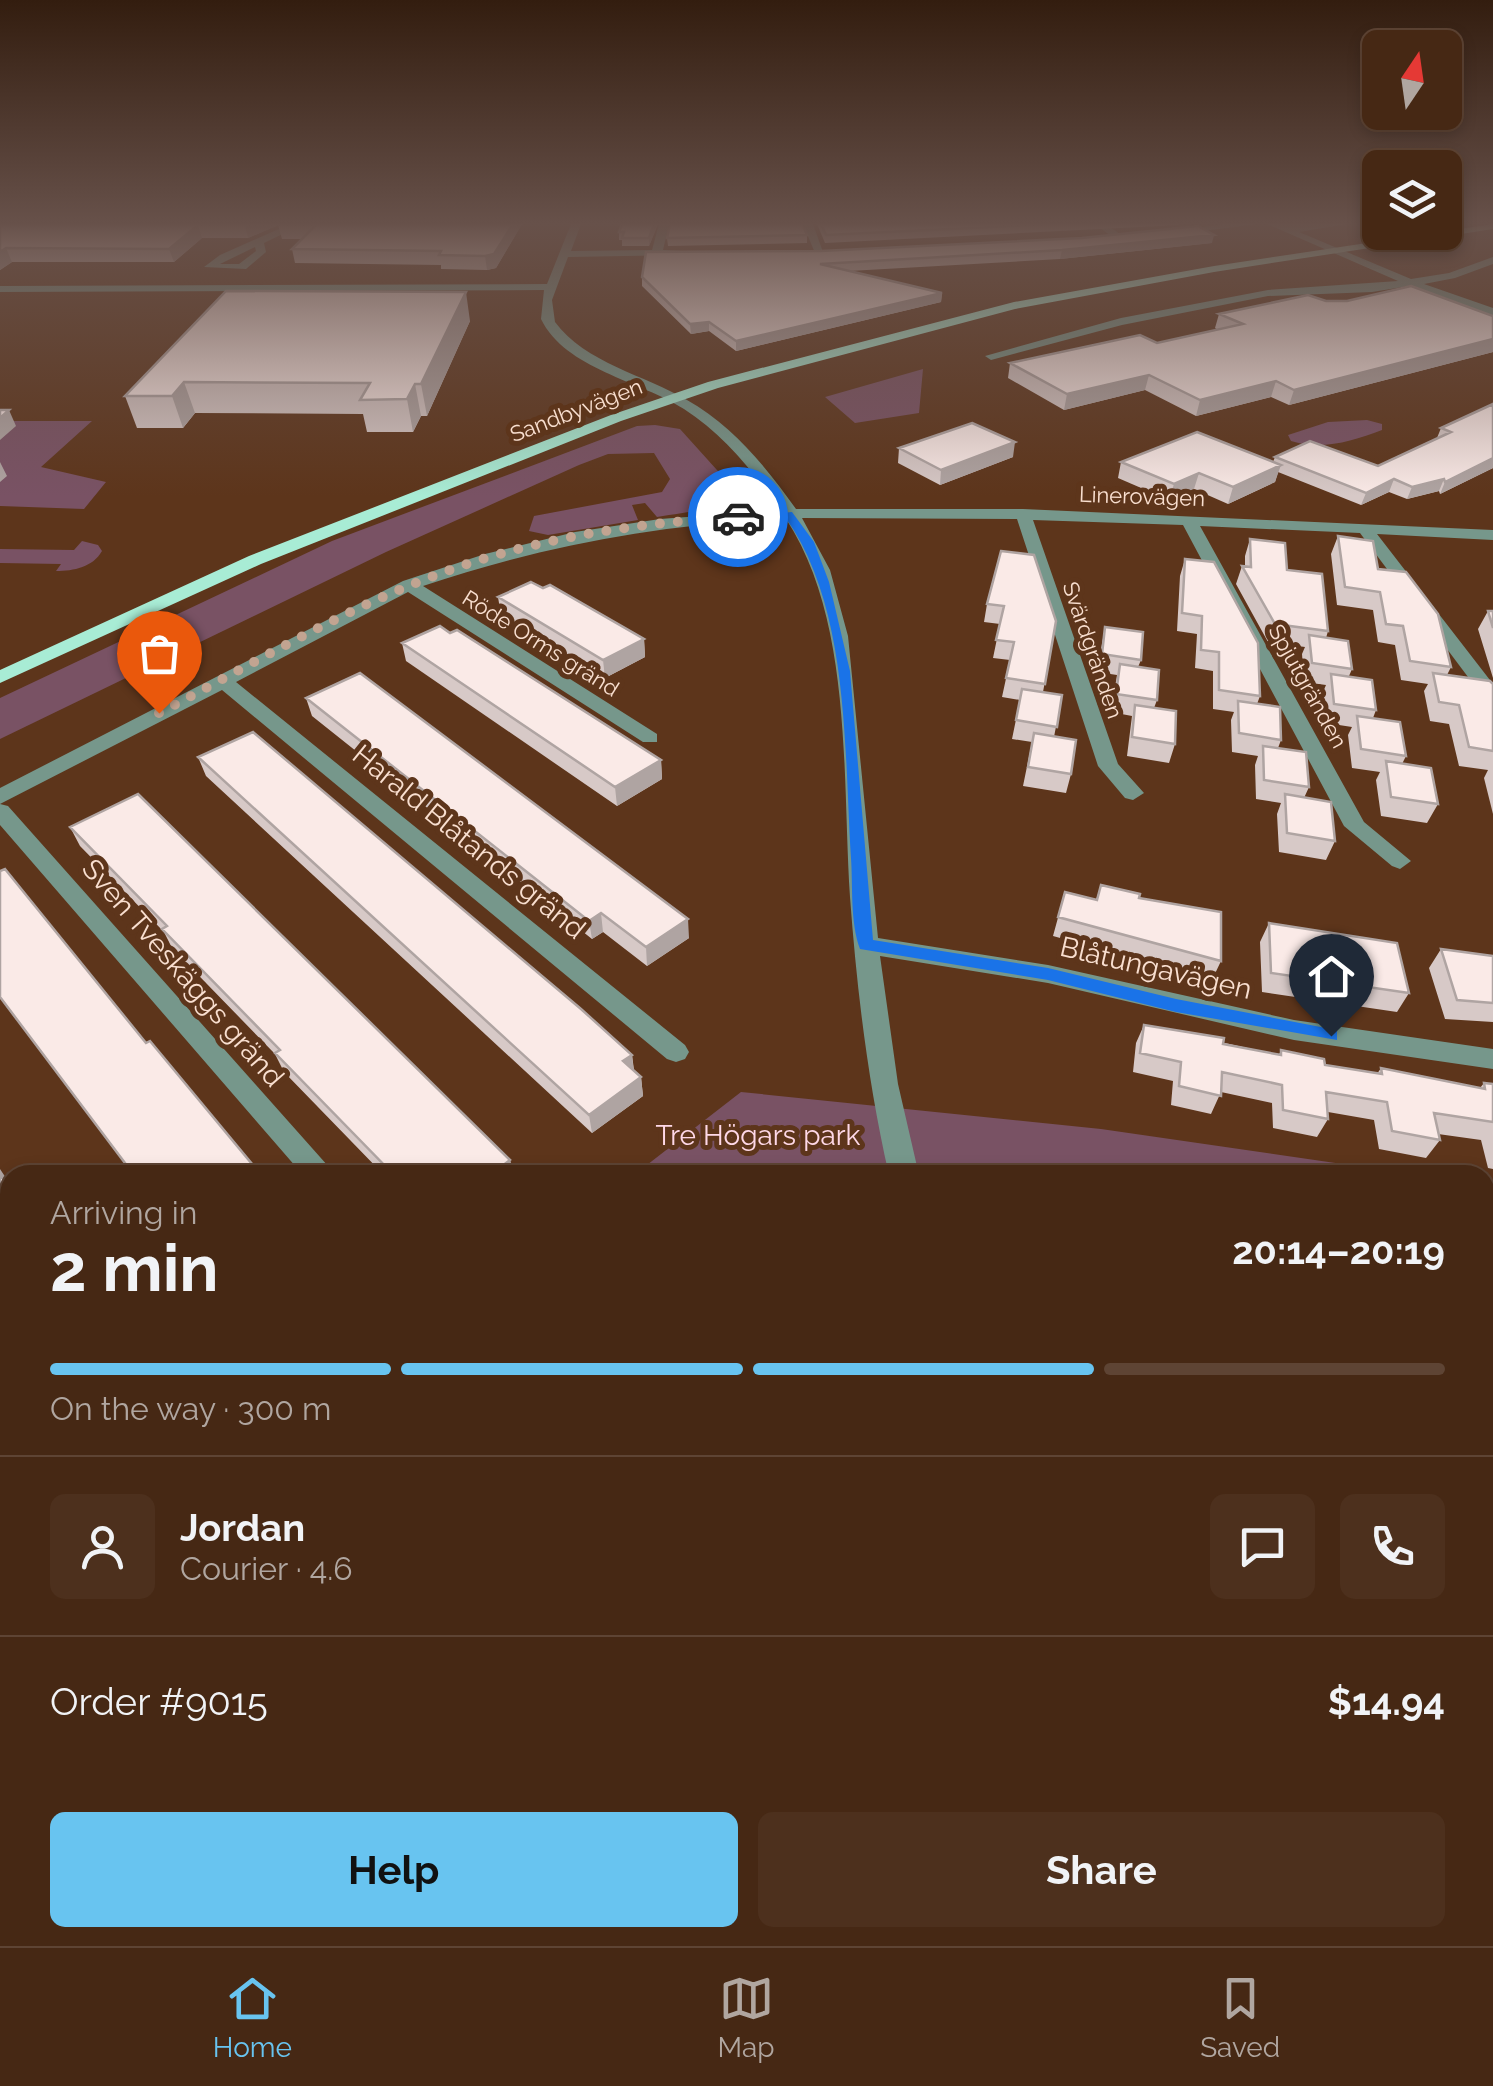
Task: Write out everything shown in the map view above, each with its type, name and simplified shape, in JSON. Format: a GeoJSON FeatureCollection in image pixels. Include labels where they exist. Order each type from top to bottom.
{"type":"FeatureCollection","features":[{"type":"Feature","properties":{"kind":"main road","name":"Sandbyvägen"},"geometry":{"type":"LineString","coordinates":[[0,677],[255,560],[676,397],[981,315]]}},
{"type":"Feature","properties":{"kind":"street"},"geometry":{"type":"LineString","coordinates":[[546,315],[558,333],[676,397],[742,452],[773,488],[817,561],[844,671],[873,1027],[902,1165]]}},
{"type":"Feature","properties":{"kind":"street"},"geometry":{"type":"LineString","coordinates":[[991,356],[1158,315]]}},
{"type":"Feature","properties":{"kind":"street","name":"Linerovägen"},"geometry":{"type":"LineString","coordinates":[[0,797],[410,585],[473,562],[563,539],[670,522],[788,514],[1022,514],[1493,535]]}},
{"type":"Feature","properties":{"kind":"street","name":"Svärdgränden"},"geometry":{"type":"LineString","coordinates":[[1022,514],[1108,766],[1133,793]]}},
{"type":"Feature","properties":{"kind":"street","name":"Spjutgränden"},"geometry":{"type":"LineString","coordinates":[[1189,521],[1355,826],[1400,861]]}},
{"type":"Feature","properties":{"kind":"street"},"geometry":{"type":"LineString","coordinates":[[1365,528],[1493,697]]}},
{"type":"Feature","properties":{"kind":"street","name":"Röde Orms gränd"},"geometry":{"type":"LineString","coordinates":[[410,585],[650,738]]}},
{"type":"Feature","properties":{"kind":"street","name":"Harald Blåtands gränd"},"geometry":{"type":"LineString","coordinates":[[222,680],[676,1052]]}},
{"type":"Feature","properties":{"kind":"street","name":"Sven Tveskäggs gränd"},"geometry":{"type":"LineString","coordinates":[[0,811],[311,1165]]}},
{"type":"Feature","properties":{"kind":"street","name":"Blåtungavägen"},"geometry":{"type":"LineString","coordinates":[[866,945],[1048,974],[1294,1030],[1493,1059]]}},
{"type":"Feature","properties":{"kind":"green space"},"geometry":{"type":"Polygon","coordinates":[[[923,369],[919,413],[855,423],[825,397],[923,369]]]}},
{"type":"Feature","properties":{"kind":"green space"},"geometry":{"type":"Polygon","coordinates":[[[1367,420],[1382,424],[1382,430],[1326,445],[1291,441],[1288,435],[1328,422],[1367,420]]]}},
{"type":"Feature","properties":{"kind":"green space"},"geometry":{"type":"Polygon","coordinates":[[[0,421],[92,421],[41,467],[106,482],[84,509],[0,506],[0,421]]]}},
{"type":"Feature","properties":{"kind":"green space"},"geometry":{"type":"Polygon","coordinates":[[[637,426],[680,429],[735,490],[718,502],[689,512],[657,517],[645,503],[632,505],[638,520],[548,535],[529,531],[534,516],[662,492],[670,479],[654,453],[608,454],[386,552],[0,739],[0,698],[332,541],[637,426]]]}},
{"type":"Feature","properties":{"kind":"green space"},"geometry":{"type":"Polygon","coordinates":[[[82,541],[98,545],[102,551],[94,561],[76,569],[56,571],[61,564],[0,563],[0,549],[74,550],[82,541]]]}},
{"type":"Feature","properties":{"kind":"green space","name":"Tre Högars park"},"geometry":{"type":"Polygon","coordinates":[[[741,1092],[1101,1129],[1349,1165],[647,1165],[741,1092]]]}},
{"type":"Feature","properties":{"kind":"building"},"geometry":{"type":"Polygon","coordinates":[[[203,315],[455,315],[421,384],[415,384],[407,399],[360,400],[370,383],[184,382],[172,396],[125,396],[203,315]]]}},
{"type":"Feature","properties":{"kind":"building"},"geometry":{"type":"Polygon","coordinates":[[[681,315],[848,315],[736,341],[709,322],[690,324],[681,315]]]}},
{"type":"Feature","properties":{"kind":"building"},"geometry":{"type":"Polygon","coordinates":[[[1221,315],[1490,315],[1493,316],[1493,339],[1294,390],[1276,381],[1200,400],[1149,375],[1067,394],[1010,363],[1140,335],[1157,343],[1243,324],[1221,315]]]}},
{"type":"Feature","properties":{"kind":"building"},"geometry":{"type":"Polygon","coordinates":[[[1493,404],[1493,458],[1445,482],[1444,479],[1412,487],[1394,479],[1366,493],[1275,457],[1310,441],[1378,466],[1451,432],[1441,428],[1493,404]]]}},
{"type":"Feature","properties":{"kind":"building"},"geometry":{"type":"Polygon","coordinates":[[[972,423],[1015,442],[941,470],[899,448],[972,423]]]}},
{"type":"Feature","properties":{"kind":"building"},"geometry":{"type":"Polygon","coordinates":[[[1197,432],[1281,465],[1233,487],[1199,473],[1174,484],[1121,462],[1197,432]]]}},
{"type":"Feature","properties":{"kind":"building"},"geometry":{"type":"Polygon","coordinates":[[[1338,536],[1373,541],[1378,569],[1406,572],[1438,614],[1451,667],[1410,661],[1403,626],[1386,624],[1380,592],[1345,587],[1338,536]]]}},
{"type":"Feature","properties":{"kind":"building"},"geometry":{"type":"Polygon","coordinates":[[[1250,539],[1285,543],[1287,570],[1322,574],[1328,631],[1275,624],[1242,566],[1251,567],[1250,539]]]}},
{"type":"Feature","properties":{"kind":"building"},"geometry":{"type":"Polygon","coordinates":[[[1001,551],[1034,555],[1056,621],[1045,684],[1006,678],[1014,642],[996,640],[1004,606],[987,604],[1001,551]]]}},
{"type":"Feature","properties":{"kind":"building"},"geometry":{"type":"Polygon","coordinates":[[[1185,559],[1214,562],[1258,643],[1260,696],[1219,690],[1219,652],[1201,650],[1202,616],[1182,613],[1185,559]]]}},
{"type":"Feature","properties":{"kind":"building"},"geometry":{"type":"Polygon","coordinates":[[[531,582],[543,588],[550,585],[644,639],[603,660],[498,597],[531,582]]]}},
{"type":"Feature","properties":{"kind":"building"},"geometry":{"type":"Polygon","coordinates":[[[440,626],[450,633],[457,630],[661,760],[615,787],[402,643],[440,626]]]}},
{"type":"Feature","properties":{"kind":"building"},"geometry":{"type":"Polygon","coordinates":[[[1105,627],[1143,632],[1141,660],[1102,654],[1105,627]]]}},
{"type":"Feature","properties":{"kind":"building"},"geometry":{"type":"Polygon","coordinates":[[[1309,635],[1348,641],[1352,669],[1312,663],[1309,635]]]}},
{"type":"Feature","properties":{"kind":"building"},"geometry":{"type":"Polygon","coordinates":[[[1120,664],[1159,670],[1157,700],[1116,694],[1120,664]]]}},
{"type":"Feature","properties":{"kind":"building"},"geometry":{"type":"Polygon","coordinates":[[[360,673],[688,919],[646,947],[601,913],[589,921],[306,698],[360,673]]]}},
{"type":"Feature","properties":{"kind":"building"},"geometry":{"type":"Polygon","coordinates":[[[1433,673],[1493,684],[1493,751],[1469,747],[1459,705],[1439,702],[1433,673]]]}},
{"type":"Feature","properties":{"kind":"building"},"geometry":{"type":"Polygon","coordinates":[[[1331,674],[1372,680],[1376,710],[1334,704],[1331,674]]]}},
{"type":"Feature","properties":{"kind":"building"},"geometry":{"type":"Polygon","coordinates":[[[1022,689],[1062,695],[1057,727],[1016,720],[1022,689]]]}},
{"type":"Feature","properties":{"kind":"building"},"geometry":{"type":"Polygon","coordinates":[[[1238,701],[1280,707],[1281,740],[1239,733],[1238,701]]]}},
{"type":"Feature","properties":{"kind":"building"},"geometry":{"type":"Polygon","coordinates":[[[1135,705],[1176,711],[1175,744],[1132,737],[1135,705]]]}},
{"type":"Feature","properties":{"kind":"building"},"geometry":{"type":"Polygon","coordinates":[[[1357,716],[1400,722],[1406,756],[1361,749],[1357,716]]]}},
{"type":"Feature","properties":{"kind":"building"},"geometry":{"type":"Polygon","coordinates":[[[253,732],[581,1009],[632,1055],[623,1061],[641,1077],[589,1115],[198,757],[253,732]]]}},
{"type":"Feature","properties":{"kind":"building"},"geometry":{"type":"Polygon","coordinates":[[[1034,733],[1076,740],[1071,774],[1028,767],[1034,733]]]}},
{"type":"Feature","properties":{"kind":"building"},"geometry":{"type":"Polygon","coordinates":[[[1263,746],[1306,752],[1309,787],[1264,780],[1263,746]]]}},
{"type":"Feature","properties":{"kind":"building"},"geometry":{"type":"Polygon","coordinates":[[[1386,761],[1431,768],[1438,804],[1391,797],[1386,761]]]}},
{"type":"Feature","properties":{"kind":"building"},"geometry":{"type":"Polygon","coordinates":[[[138,794],[510,1160],[503,1165],[384,1165],[275,1053],[280,1050],[70,827],[138,794]]]}},
{"type":"Feature","properties":{"kind":"building"},"geometry":{"type":"Polygon","coordinates":[[[1285,794],[1331,802],[1335,841],[1287,833],[1285,794]]]}},
{"type":"Feature","properties":{"kind":"building"},"geometry":{"type":"Polygon","coordinates":[[[5,869],[146,1043],[150,1041],[253,1165],[126,1165],[0,997],[0,871],[5,869]]]}},
{"type":"Feature","properties":{"kind":"building"},"geometry":{"type":"Polygon","coordinates":[[[1101,885],[1140,894],[1139,898],[1221,912],[1221,961],[1058,917],[1065,892],[1097,900],[1101,885]]]}},
{"type":"Feature","properties":{"kind":"building"},"geometry":{"type":"Polygon","coordinates":[[[1269,923],[1397,943],[1409,993],[1271,973],[1269,923]]]}},
{"type":"Feature","properties":{"kind":"building"},"geometry":{"type":"Polygon","coordinates":[[[1441,949],[1493,956],[1493,1003],[1457,1000],[1441,949]]]}},
{"type":"Feature","properties":{"kind":"building"},"geometry":{"type":"Polygon","coordinates":[[[1144,1025],[1224,1038],[1223,1044],[1281,1055],[1281,1050],[1324,1059],[1325,1065],[1382,1074],[1381,1068],[1485,1089],[1484,1083],[1493,1084],[1493,1122],[1434,1113],[1440,1140],[1392,1131],[1387,1102],[1326,1092],[1328,1119],[1283,1110],[1282,1085],[1222,1072],[1221,1096],[1179,1086],[1181,1062],[1140,1053],[1144,1025]]]}},
{"type":"Feature","properties":{"kind":"way so far"},"geometry":{"type":"LineString","coordinates":[[159,713],[365,606],[473,562],[589,534],[738,517]]}},
{"type":"Feature","properties":{"kind":"route"},"geometry":{"type":"LineString","coordinates":[[738,517],[788,514],[809,542],[824,582],[844,671],[866,945],[1048,974],[1331,1036]]}}]}
